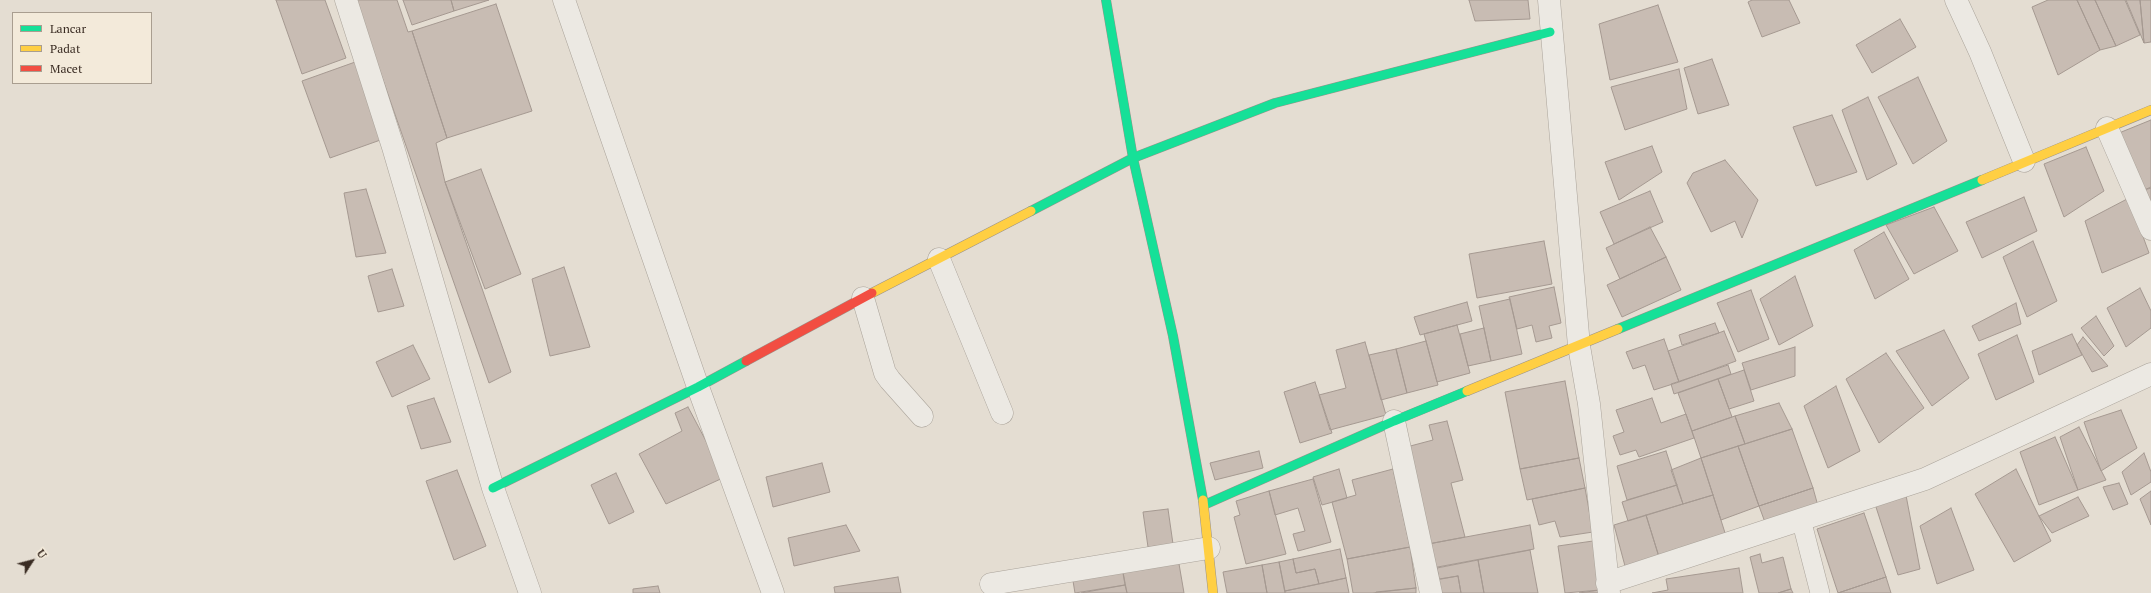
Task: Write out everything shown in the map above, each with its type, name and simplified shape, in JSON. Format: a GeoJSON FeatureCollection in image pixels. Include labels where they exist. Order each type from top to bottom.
{"type":"FeatureCollection","features":[{"type":"Feature","properties":{"kind":"street"},"geometry":{"type":"LineString","coordinates":[[346,0],[393,147],[493,488],[530,593]]}},
{"type":"Feature","properties":{"kind":"street"},"geometry":{"type":"LineString","coordinates":[[564,0],[698,387],[773,593]]}},
{"type":"Feature","properties":{"kind":"street"},"geometry":{"type":"LineString","coordinates":[[1106,0],[1133,158],[1173,336],[1204,505],[1213,593]]}},
{"type":"Feature","properties":{"kind":"street"},"geometry":{"type":"LineString","coordinates":[[1549,0],[1550,32],[1579,346],[1589,404],[1608,588],[1801,519],[1925,479],[2151,374]]}},
{"type":"Feature","properties":{"kind":"street"},"geometry":{"type":"LineString","coordinates":[[1956,0],[1980,52],[2024,161]]}},
{"type":"Feature","properties":{"kind":"street"},"geometry":{"type":"LineString","coordinates":[[493,488],[698,387],[863,298],[1133,158],[1276,103],[1550,32]]}},
{"type":"Feature","properties":{"kind":"street"},"geometry":{"type":"LineString","coordinates":[[1204,505],[1394,421],[2151,110]]}},
{"type":"Feature","properties":{"kind":"street"},"geometry":{"type":"LineString","coordinates":[[2107,128],[2151,229]]}},
{"type":"Feature","properties":{"kind":"street"},"geometry":{"type":"LineString","coordinates":[[939,259],[1002,413]]}},
{"type":"Feature","properties":{"kind":"street"},"geometry":{"type":"LineString","coordinates":[[863,298],[886,373],[890,380],[922,416]]}},
{"type":"Feature","properties":{"kind":"street"},"geometry":{"type":"LineString","coordinates":[[1394,421],[1431,593]]}},
{"type":"Feature","properties":{"kind":"street"},"geometry":{"type":"LineString","coordinates":[[991,584],[1209,548]]}},
{"type":"Feature","properties":{"kind":"lane"},"geometry":{"type":"LineString","coordinates":[[1801,519],[1820,593]]}},
{"type":"Feature","properties":{"kind":"building"},"geometry":{"type":"Polygon","coordinates":[[[276,0],[325,0],[346,58],[302,74],[276,0]]]}},
{"type":"Feature","properties":{"kind":"building"},"geometry":{"type":"Polygon","coordinates":[[[355,0],[397,0],[408,32],[412,31],[447,138],[436,143],[445,182],[511,372],[489,383],[355,0]]]}},
{"type":"Feature","properties":{"kind":"building"},"geometry":{"type":"Polygon","coordinates":[[[403,0],[451,0],[454,11],[412,25],[403,0]]]}},
{"type":"Feature","properties":{"kind":"building"},"geometry":{"type":"Polygon","coordinates":[[[451,0],[489,0],[454,11],[451,0]]]}},
{"type":"Feature","properties":{"kind":"building"},"geometry":{"type":"Polygon","coordinates":[[[1469,0],[1528,0],[1530,19],[1475,21],[1469,0]]]}},
{"type":"Feature","properties":{"kind":"building"},"geometry":{"type":"Polygon","coordinates":[[[1752,0],[1789,0],[1800,23],[1762,37],[1748,2],[1752,0]]]}},
{"type":"Feature","properties":{"kind":"building"},"geometry":{"type":"Polygon","coordinates":[[[2048,0],[2077,0],[2100,50],[2058,75],[2032,7],[2048,0]]]}},
{"type":"Feature","properties":{"kind":"building"},"geometry":{"type":"Polygon","coordinates":[[[2077,0],[2095,0],[2116,46],[2100,50],[2077,0]]]}},
{"type":"Feature","properties":{"kind":"building"},"geometry":{"type":"Polygon","coordinates":[[[2095,0],[2125,0],[2140,35],[2116,46],[2095,0]]]}},
{"type":"Feature","properties":{"kind":"building"},"geometry":{"type":"Polygon","coordinates":[[[2126,0],[2140,0],[2144,43],[2126,0]]]}},
{"type":"Feature","properties":{"kind":"building"},"geometry":{"type":"Polygon","coordinates":[[[2140,0],[2151,0],[2151,42],[2144,43],[2140,0]]]}},
{"type":"Feature","properties":{"kind":"building"},"geometry":{"type":"Polygon","coordinates":[[[496,4],[532,111],[447,138],[412,31],[496,4]]]}},
{"type":"Feature","properties":{"kind":"building"},"geometry":{"type":"Polygon","coordinates":[[[1658,5],[1678,62],[1610,80],[1599,24],[1658,5]]]}},
{"type":"Feature","properties":{"kind":"building"},"geometry":{"type":"Polygon","coordinates":[[[1900,19],[1916,47],[1872,73],[1856,45],[1900,19]]]}},
{"type":"Feature","properties":{"kind":"building"},"geometry":{"type":"Polygon","coordinates":[[[1712,59],[1729,105],[1698,114],[1684,68],[1712,59]]]}},
{"type":"Feature","properties":{"kind":"building"},"geometry":{"type":"Polygon","coordinates":[[[358,61],[386,138],[330,158],[302,81],[358,61]]]}},
{"type":"Feature","properties":{"kind":"building"},"geometry":{"type":"Polygon","coordinates":[[[1679,69],[1687,109],[1625,130],[1611,87],[1679,69]]]}},
{"type":"Feature","properties":{"kind":"building"},"geometry":{"type":"Polygon","coordinates":[[[1918,77],[1947,141],[1913,164],[1878,97],[1918,77]]]}},
{"type":"Feature","properties":{"kind":"building"},"geometry":{"type":"Polygon","coordinates":[[[1868,97],[1897,164],[1867,180],[1842,110],[1868,97]]]}},
{"type":"Feature","properties":{"kind":"building"},"geometry":{"type":"Polygon","coordinates":[[[1832,115],[1857,172],[1816,186],[1793,127],[1832,115]]]}},
{"type":"Feature","properties":{"kind":"building"},"geometry":{"type":"Polygon","coordinates":[[[2151,120],[2151,187],[2144,190],[2119,133],[2151,120]]]}},
{"type":"Feature","properties":{"kind":"building"},"geometry":{"type":"Polygon","coordinates":[[[1652,146],[1662,172],[1619,200],[1605,162],[1652,146]]]}},
{"type":"Feature","properties":{"kind":"building"},"geometry":{"type":"Polygon","coordinates":[[[2086,147],[2104,191],[2064,217],[2044,164],[2086,147]]]}},
{"type":"Feature","properties":{"kind":"building"},"geometry":{"type":"Polygon","coordinates":[[[1725,160],[1758,200],[1742,238],[1735,221],[1711,232],[1687,183],[1693,173],[1725,160]]]}},
{"type":"Feature","properties":{"kind":"building"},"geometry":{"type":"Polygon","coordinates":[[[481,169],[521,274],[485,289],[445,182],[481,169]]]}},
{"type":"Feature","properties":{"kind":"building"},"geometry":{"type":"Polygon","coordinates":[[[2151,188],[2151,202],[2144,190],[2151,188]]]}},
{"type":"Feature","properties":{"kind":"building"},"geometry":{"type":"Polygon","coordinates":[[[366,189],[386,253],[356,257],[344,193],[366,189]]]}},
{"type":"Feature","properties":{"kind":"building"},"geometry":{"type":"Polygon","coordinates":[[[1650,191],[1663,222],[1614,244],[1600,212],[1650,191]]]}},
{"type":"Feature","properties":{"kind":"building"},"geometry":{"type":"Polygon","coordinates":[[[2024,197],[2037,231],[1982,258],[1966,222],[2024,197]]]}},
{"type":"Feature","properties":{"kind":"building"},"geometry":{"type":"Polygon","coordinates":[[[2129,198],[2149,253],[2102,273],[2085,221],[2129,198]]]}},
{"type":"Feature","properties":{"kind":"building"},"geometry":{"type":"Polygon","coordinates":[[[1934,207],[1958,251],[1914,274],[1886,225],[1934,207]]]}},
{"type":"Feature","properties":{"kind":"building"},"geometry":{"type":"Polygon","coordinates":[[[1650,227],[1666,257],[1620,279],[1606,248],[1650,227]]]}},
{"type":"Feature","properties":{"kind":"building"},"geometry":{"type":"Polygon","coordinates":[[[1884,232],[1909,279],[1875,299],[1854,250],[1884,232]]]}},
{"type":"Feature","properties":{"kind":"building"},"geometry":{"type":"Polygon","coordinates":[[[1544,241],[1552,284],[1477,298],[1469,254],[1544,241]]]}},
{"type":"Feature","properties":{"kind":"building"},"geometry":{"type":"Polygon","coordinates":[[[2033,241],[2057,301],[2027,317],[2003,257],[2033,241]]]}},
{"type":"Feature","properties":{"kind":"building"},"geometry":{"type":"Polygon","coordinates":[[[1666,257],[1681,290],[1622,317],[1607,285],[1666,257]]]}},
{"type":"Feature","properties":{"kind":"building"},"geometry":{"type":"Polygon","coordinates":[[[564,267],[590,347],[550,356],[532,279],[564,267]]]}},
{"type":"Feature","properties":{"kind":"building"},"geometry":{"type":"Polygon","coordinates":[[[392,269],[404,306],[378,312],[368,276],[392,269]]]}},
{"type":"Feature","properties":{"kind":"building"},"geometry":{"type":"Polygon","coordinates":[[[1795,276],[1813,326],[1779,345],[1760,299],[1795,276]]]}},
{"type":"Feature","properties":{"kind":"building"},"geometry":{"type":"Polygon","coordinates":[[[1554,287],[1561,323],[1549,326],[1552,338],[1536,342],[1532,325],[1517,329],[1509,297],[1554,287]]]}},
{"type":"Feature","properties":{"kind":"building"},"geometry":{"type":"Polygon","coordinates":[[[2140,288],[2151,311],[2151,328],[2126,347],[2107,308],[2140,288]]]}},
{"type":"Feature","properties":{"kind":"building"},"geometry":{"type":"Polygon","coordinates":[[[1751,290],[1769,339],[1738,352],[1717,303],[1751,290]]]}},
{"type":"Feature","properties":{"kind":"building"},"geometry":{"type":"Polygon","coordinates":[[[1510,299],[1522,354],[1491,361],[1479,306],[1510,299]]]}},
{"type":"Feature","properties":{"kind":"building"},"geometry":{"type":"Polygon","coordinates":[[[1467,302],[1472,321],[1420,335],[1414,317],[1467,302]]]}},
{"type":"Feature","properties":{"kind":"building"},"geometry":{"type":"Polygon","coordinates":[[[2016,303],[2021,324],[1979,341],[1972,326],[2016,303]]]}},
{"type":"Feature","properties":{"kind":"building"},"geometry":{"type":"Polygon","coordinates":[[[2096,316],[2114,346],[2104,356],[2081,328],[2096,316]]]}},
{"type":"Feature","properties":{"kind":"building"},"geometry":{"type":"Polygon","coordinates":[[[1715,323],[1719,333],[1682,345],[1679,335],[1715,323]]]}},
{"type":"Feature","properties":{"kind":"building"},"geometry":{"type":"Polygon","coordinates":[[[1457,325],[1470,373],[1437,382],[1424,334],[1457,325]]]}},
{"type":"Feature","properties":{"kind":"building"},"geometry":{"type":"Polygon","coordinates":[[[1484,328],[1491,361],[1468,366],[1460,334],[1484,328]]]}},
{"type":"Feature","properties":{"kind":"building"},"geometry":{"type":"Polygon","coordinates":[[[1944,330],[1969,378],[1932,406],[1896,351],[1944,330]]]}},
{"type":"Feature","properties":{"kind":"building"},"geometry":{"type":"Polygon","coordinates":[[[1724,331],[1736,361],[1679,382],[1668,351],[1724,331]]]}},
{"type":"Feature","properties":{"kind":"building"},"geometry":{"type":"Polygon","coordinates":[[[2072,334],[2082,355],[2039,375],[2032,351],[2072,334]]]}},
{"type":"Feature","properties":{"kind":"building"},"geometry":{"type":"Polygon","coordinates":[[[2017,335],[2034,382],[1996,400],[1978,354],[2017,335]]]}},
{"type":"Feature","properties":{"kind":"building"},"geometry":{"type":"Polygon","coordinates":[[[2083,337],[2108,366],[2092,372],[2077,345],[2083,337]]]}},
{"type":"Feature","properties":{"kind":"building"},"geometry":{"type":"Polygon","coordinates":[[[1664,339],[1679,382],[1654,390],[1645,365],[1633,369],[1626,352],[1664,339]]]}},
{"type":"Feature","properties":{"kind":"building"},"geometry":{"type":"Polygon","coordinates":[[[1426,341],[1438,385],[1407,393],[1396,349],[1426,341]]]}},
{"type":"Feature","properties":{"kind":"building"},"geometry":{"type":"Polygon","coordinates":[[[1365,342],[1386,415],[1330,430],[1319,395],[1346,388],[1336,350],[1365,342]]]}},
{"type":"Feature","properties":{"kind":"building"},"geometry":{"type":"Polygon","coordinates":[[[413,345],[430,379],[392,397],[376,362],[413,345]]]}},
{"type":"Feature","properties":{"kind":"building"},"geometry":{"type":"Polygon","coordinates":[[[1795,347],[1795,376],[1751,390],[1742,363],[1795,347]]]}},
{"type":"Feature","properties":{"kind":"building"},"geometry":{"type":"Polygon","coordinates":[[[1396,349],[1407,393],[1381,400],[1369,355],[1396,349]]]}},
{"type":"Feature","properties":{"kind":"building"},"geometry":{"type":"Polygon","coordinates":[[[1886,353],[1924,408],[1879,443],[1846,379],[1886,353]]]}},
{"type":"Feature","properties":{"kind":"building"},"geometry":{"type":"Polygon","coordinates":[[[1728,365],[1731,374],[1674,394],[1671,384],[1728,365]]]}},
{"type":"Feature","properties":{"kind":"building"},"geometry":{"type":"Polygon","coordinates":[[[1744,370],[1754,401],[1729,409],[1718,379],[1744,370]]]}},
{"type":"Feature","properties":{"kind":"building"},"geometry":{"type":"Polygon","coordinates":[[[1718,379],[1732,417],[1692,431],[1678,393],[1718,379]]]}},
{"type":"Feature","properties":{"kind":"building"},"geometry":{"type":"Polygon","coordinates":[[[1565,381],[1579,458],[1520,469],[1505,392],[1565,381]]]}},
{"type":"Feature","properties":{"kind":"building"},"geometry":{"type":"Polygon","coordinates":[[[1315,382],[1332,433],[1300,443],[1284,392],[1315,382]]]}},
{"type":"Feature","properties":{"kind":"building"},"geometry":{"type":"Polygon","coordinates":[[[1836,386],[1860,451],[1828,468],[1804,406],[1836,386]]]}},
{"type":"Feature","properties":{"kind":"building"},"geometry":{"type":"Polygon","coordinates":[[[434,398],[451,442],[421,449],[407,406],[434,398]]]}},
{"type":"Feature","properties":{"kind":"building"},"geometry":{"type":"Polygon","coordinates":[[[1652,398],[1661,423],[1686,414],[1694,438],[1639,457],[1636,450],[1620,455],[1613,436],[1624,432],[1616,410],[1652,398]]]}},
{"type":"Feature","properties":{"kind":"building"},"geometry":{"type":"Polygon","coordinates":[[[1779,403],[1792,429],[1745,444],[1735,416],[1779,403]]]}},
{"type":"Feature","properties":{"kind":"building"},"geometry":{"type":"Polygon","coordinates":[[[688,407],[725,477],[666,504],[639,454],[682,431],[675,413],[688,407]]]}},
{"type":"Feature","properties":{"kind":"building"},"geometry":{"type":"Polygon","coordinates":[[[2121,410],[2137,448],[2101,471],[2084,422],[2121,410]]]}},
{"type":"Feature","properties":{"kind":"building"},"geometry":{"type":"Polygon","coordinates":[[[1735,416],[1745,444],[1701,458],[1692,431],[1735,416]]]}},
{"type":"Feature","properties":{"kind":"building"},"geometry":{"type":"Polygon","coordinates":[[[1447,421],[1463,480],[1451,483],[1465,537],[1423,545],[1399,449],[1433,440],[1429,425],[1447,421]]]}},
{"type":"Feature","properties":{"kind":"building"},"geometry":{"type":"Polygon","coordinates":[[[2079,427],[2106,480],[2078,490],[2060,437],[2079,427]]]}},
{"type":"Feature","properties":{"kind":"building"},"geometry":{"type":"Polygon","coordinates":[[[1792,429],[1813,488],[1759,506],[1738,446],[1792,429]]]}},
{"type":"Feature","properties":{"kind":"building"},"geometry":{"type":"Polygon","coordinates":[[[2055,437],[2078,490],[2039,505],[2020,452],[2055,437]]]}},
{"type":"Feature","properties":{"kind":"building"},"geometry":{"type":"Polygon","coordinates":[[[1738,446],[1759,506],[1721,520],[1701,458],[1738,446]]]}},
{"type":"Feature","properties":{"kind":"building"},"geometry":{"type":"Polygon","coordinates":[[[1259,451],[1263,468],[1215,480],[1210,463],[1259,451]]]}},
{"type":"Feature","properties":{"kind":"building"},"geometry":{"type":"Polygon","coordinates":[[[1666,451],[1677,485],[1627,500],[1617,466],[1666,451]]]}},
{"type":"Feature","properties":{"kind":"building"},"geometry":{"type":"Polygon","coordinates":[[[2144,453],[2151,472],[2151,482],[2131,495],[2122,472],[2144,453]]]}},
{"type":"Feature","properties":{"kind":"building"},"geometry":{"type":"Polygon","coordinates":[[[1579,458],[1585,488],[1527,500],[1520,469],[1579,458]]]}},
{"type":"Feature","properties":{"kind":"building"},"geometry":{"type":"Polygon","coordinates":[[[1701,458],[1713,495],[1683,504],[1671,470],[1701,458]]]}},
{"type":"Feature","properties":{"kind":"building"},"geometry":{"type":"Polygon","coordinates":[[[822,463],[830,492],[773,507],[766,477],[822,463]]]}},
{"type":"Feature","properties":{"kind":"building"},"geometry":{"type":"Polygon","coordinates":[[[1339,469],[1347,498],[1322,505],[1313,477],[1339,469]]]}},
{"type":"Feature","properties":{"kind":"building"},"geometry":{"type":"Polygon","coordinates":[[[1393,469],[1410,547],[1347,559],[1332,502],[1356,495],[1352,480],[1393,469]]]}},
{"type":"Feature","properties":{"kind":"building"},"geometry":{"type":"Polygon","coordinates":[[[2016,469],[2051,541],[2014,562],[1975,494],[2016,469]]]}},
{"type":"Feature","properties":{"kind":"building"},"geometry":{"type":"Polygon","coordinates":[[[457,470],[486,546],[454,560],[426,481],[457,470]]]}},
{"type":"Feature","properties":{"kind":"building"},"geometry":{"type":"Polygon","coordinates":[[[616,473],[634,512],[609,524],[591,485],[616,473]]]}},
{"type":"Feature","properties":{"kind":"building"},"geometry":{"type":"Polygon","coordinates":[[[1313,479],[1331,542],[1298,551],[1293,534],[1305,531],[1298,508],[1275,515],[1269,491],[1313,479]]]}},
{"type":"Feature","properties":{"kind":"building"},"geometry":{"type":"Polygon","coordinates":[[[2119,483],[2128,504],[2113,510],[2103,487],[2119,483]]]}},
{"type":"Feature","properties":{"kind":"building"},"geometry":{"type":"Polygon","coordinates":[[[1677,485],[1683,504],[1628,521],[1622,502],[1677,485]]]}},
{"type":"Feature","properties":{"kind":"building"},"geometry":{"type":"Polygon","coordinates":[[[1585,488],[1593,532],[1560,537],[1555,521],[1539,525],[1532,499],[1585,488]]]}},
{"type":"Feature","properties":{"kind":"building"},"geometry":{"type":"Polygon","coordinates":[[[1813,488],[1818,506],[1766,525],[1759,506],[1813,488]]]}},
{"type":"Feature","properties":{"kind":"building"},"geometry":{"type":"Polygon","coordinates":[[[1905,490],[1920,569],[1898,575],[1875,504],[1905,490]]]}},
{"type":"Feature","properties":{"kind":"building"},"geometry":{"type":"Polygon","coordinates":[[[1269,491],[1286,554],[1246,564],[1234,517],[1240,515],[1236,501],[1269,491]]]}},
{"type":"Feature","properties":{"kind":"building"},"geometry":{"type":"Polygon","coordinates":[[[2151,491],[2151,525],[2140,499],[2151,491]]]}},
{"type":"Feature","properties":{"kind":"building"},"geometry":{"type":"Polygon","coordinates":[[[1713,495],[1726,536],[1659,557],[1646,515],[1713,495]]]}},
{"type":"Feature","properties":{"kind":"building"},"geometry":{"type":"Polygon","coordinates":[[[2078,497],[2089,516],[2052,533],[2039,516],[2078,497]]]}},
{"type":"Feature","properties":{"kind":"building"},"geometry":{"type":"Polygon","coordinates":[[[1951,508],[1974,570],[1937,584],[1920,526],[1951,508]]]}},
{"type":"Feature","properties":{"kind":"building"},"geometry":{"type":"Polygon","coordinates":[[[1168,509],[1173,544],[1148,547],[1143,512],[1168,509]]]}},
{"type":"Feature","properties":{"kind":"building"},"geometry":{"type":"Polygon","coordinates":[[[1864,513],[1886,577],[1838,593],[1817,529],[1864,513]]]}},
{"type":"Feature","properties":{"kind":"building"},"geometry":{"type":"Polygon","coordinates":[[[1646,515],[1659,557],[1625,566],[1614,525],[1646,515]]]}},
{"type":"Feature","properties":{"kind":"building"},"geometry":{"type":"Polygon","coordinates":[[[846,525],[860,551],[794,566],[788,538],[846,525]]]}},
{"type":"Feature","properties":{"kind":"building"},"geometry":{"type":"Polygon","coordinates":[[[1530,525],[1534,549],[1427,569],[1423,545],[1530,525]]]}},
{"type":"Feature","properties":{"kind":"building"},"geometry":{"type":"Polygon","coordinates":[[[1593,541],[1600,590],[1565,593],[1558,546],[1593,541]]]}},
{"type":"Feature","properties":{"kind":"building"},"geometry":{"type":"Polygon","coordinates":[[[1410,547],[1416,588],[1372,593],[1353,593],[1347,559],[1410,547]]]}},
{"type":"Feature","properties":{"kind":"building"},"geometry":{"type":"Polygon","coordinates":[[[1340,549],[1346,578],[1319,584],[1315,569],[1296,573],[1293,559],[1340,549]]]}},
{"type":"Feature","properties":{"kind":"building"},"geometry":{"type":"Polygon","coordinates":[[[1530,550],[1538,593],[1484,593],[1478,560],[1530,550]]]}},
{"type":"Feature","properties":{"kind":"building"},"geometry":{"type":"Polygon","coordinates":[[[1760,554],[1762,563],[1783,557],[1791,589],[1778,593],[1759,593],[1750,557],[1760,554]]]}},
{"type":"Feature","properties":{"kind":"building"},"geometry":{"type":"Polygon","coordinates":[[[1178,558],[1184,593],[1127,593],[1122,567],[1178,558]]]}},
{"type":"Feature","properties":{"kind":"building"},"geometry":{"type":"Polygon","coordinates":[[[1293,559],[1296,573],[1315,569],[1319,584],[1285,591],[1279,562],[1293,559]]]}},
{"type":"Feature","properties":{"kind":"building"},"geometry":{"type":"Polygon","coordinates":[[[1478,560],[1484,593],[1461,593],[1458,576],[1439,579],[1437,568],[1478,560]]]}},
{"type":"Feature","properties":{"kind":"building"},"geometry":{"type":"Polygon","coordinates":[[[1279,562],[1285,593],[1267,593],[1262,565],[1279,562]]]}},
{"type":"Feature","properties":{"kind":"building"},"geometry":{"type":"Polygon","coordinates":[[[1262,565],[1267,593],[1227,593],[1223,572],[1262,565]]]}},
{"type":"Feature","properties":{"kind":"building"},"geometry":{"type":"Polygon","coordinates":[[[1122,567],[1125,585],[1075,593],[1072,575],[1122,567]]]}},
{"type":"Feature","properties":{"kind":"building"},"geometry":{"type":"Polygon","coordinates":[[[1739,568],[1743,593],[1652,593],[1668,590],[1666,579],[1739,568]]]}},
{"type":"Feature","properties":{"kind":"building"},"geometry":{"type":"Polygon","coordinates":[[[1458,576],[1461,593],[1432,593],[1430,581],[1458,576]]]}},
{"type":"Feature","properties":{"kind":"building"},"geometry":{"type":"Polygon","coordinates":[[[898,577],[901,593],[835,593],[834,587],[898,577]]]}},
{"type":"Feature","properties":{"kind":"building"},"geometry":{"type":"Polygon","coordinates":[[[1886,577],[1891,593],[1838,593],[1886,577]]]}},
{"type":"Feature","properties":{"kind":"building"},"geometry":{"type":"Polygon","coordinates":[[[1346,578],[1349,593],[1285,593],[1285,591],[1346,578]]]}},
{"type":"Feature","properties":{"kind":"building"},"geometry":{"type":"Polygon","coordinates":[[[1125,585],[1127,593],[1081,593],[1125,585]]]}},
{"type":"Feature","properties":{"kind":"building"},"geometry":{"type":"Polygon","coordinates":[[[658,586],[660,593],[633,593],[633,589],[658,586]]]}},
{"type":"Feature","properties":{"kind":"building"},"geometry":{"type":"Polygon","coordinates":[[[1416,588],[1416,593],[1376,593],[1376,592],[1416,588]]]}},
{"type":"Feature","properties":{"kind":"building"},"geometry":{"type":"Polygon","coordinates":[[[1791,589],[1793,593],[1778,593],[1791,589]]]}},
{"type":"Feature","properties":{"kind":"building"},"geometry":{"type":"Polygon","coordinates":[[[1600,590],[1601,593],[1579,593],[1600,590]]]}},
{"type":"Feature","properties":{"kind":"traffic: fast"},"geometry":{"type":"LineString","coordinates":[[1106,0],[1133,158],[1173,336],[1203,500]]}},
{"type":"Feature","properties":{"kind":"traffic: fast"},"geometry":{"type":"LineString","coordinates":[[1031,211],[1133,158],[1275,103],[1550,32]]}},
{"type":"Feature","properties":{"kind":"traffic: fast"},"geometry":{"type":"LineString","coordinates":[[1618,329],[1982,180]]}},
{"type":"Feature","properties":{"kind":"traffic: fast"},"geometry":{"type":"LineString","coordinates":[[493,488],[698,387],[746,361]]}},
{"type":"Feature","properties":{"kind":"traffic: fast"},"geometry":{"type":"LineString","coordinates":[[1204,505],[1394,421],[1467,391]]}},
{"type":"Feature","properties":{"kind":"traffic: slow"},"geometry":{"type":"LineString","coordinates":[[1982,180],[2151,110]]}},
{"type":"Feature","properties":{"kind":"traffic: slow"},"geometry":{"type":"LineString","coordinates":[[872,293],[1031,211]]}},
{"type":"Feature","properties":{"kind":"traffic: slow"},"geometry":{"type":"LineString","coordinates":[[1467,391],[1618,329]]}},
{"type":"Feature","properties":{"kind":"traffic: slow"},"geometry":{"type":"LineString","coordinates":[[1203,500],[1213,593]]}},
{"type":"Feature","properties":{"kind":"traffic: jam"},"geometry":{"type":"LineString","coordinates":[[746,361],[872,293]]}}]}
